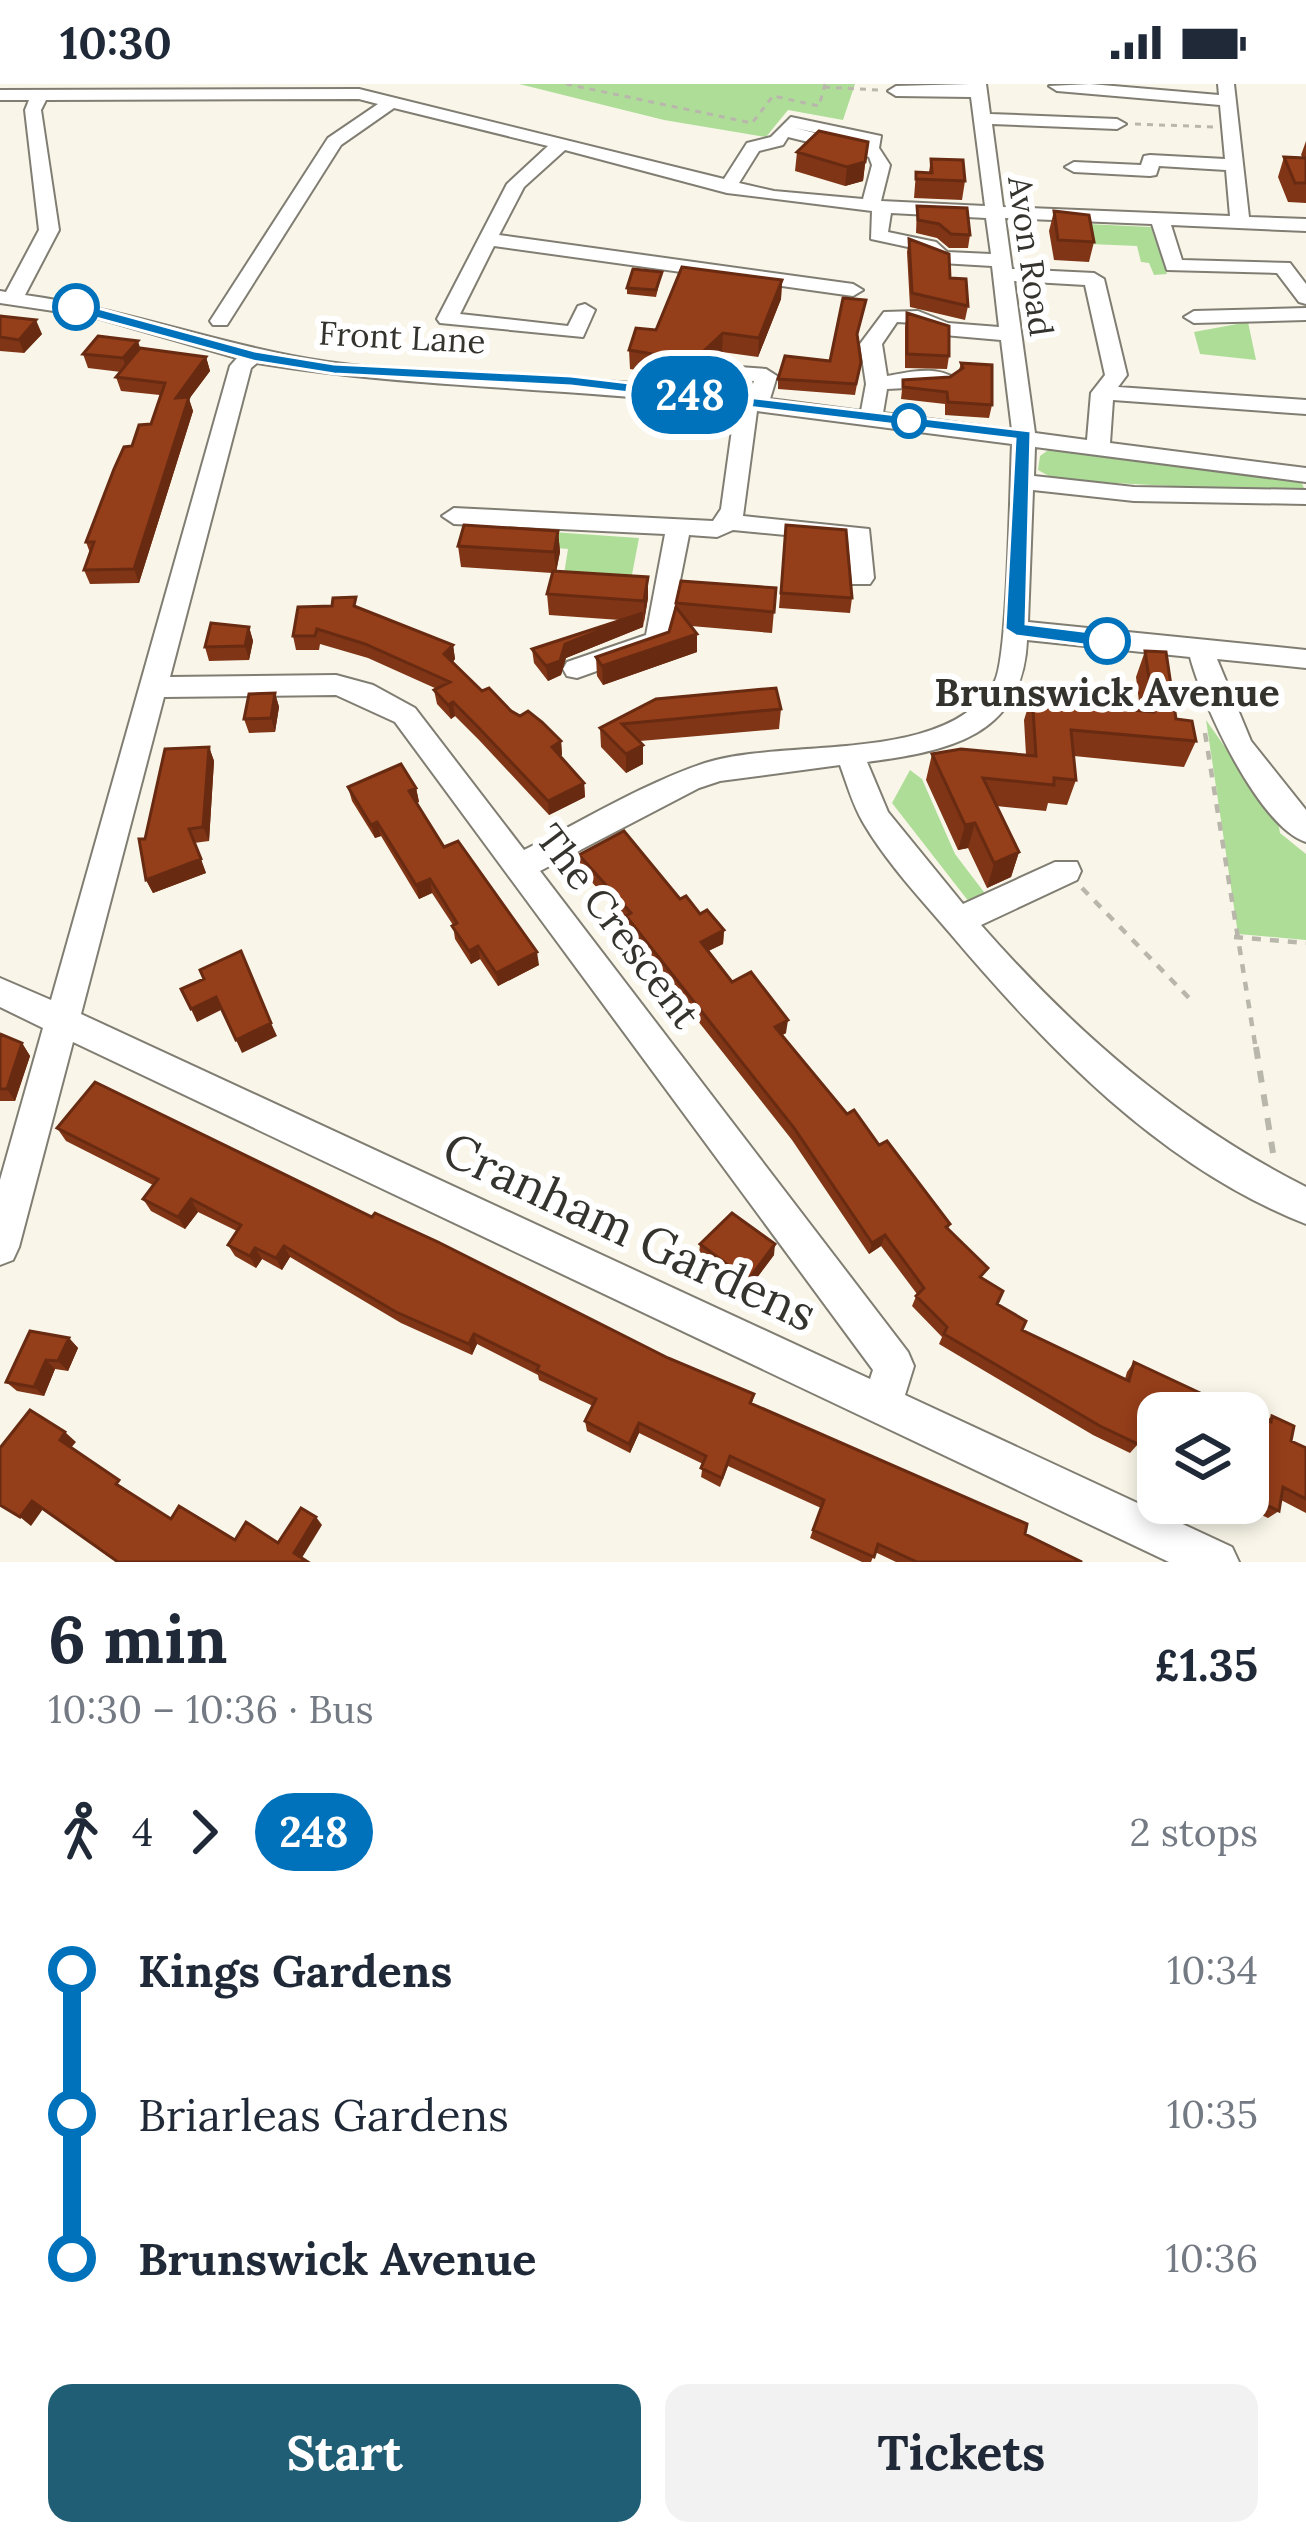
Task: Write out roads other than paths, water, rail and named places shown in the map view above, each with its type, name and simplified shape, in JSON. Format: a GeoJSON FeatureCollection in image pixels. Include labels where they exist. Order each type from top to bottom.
{"type":"FeatureCollection","features":[{"type":"Feature","properties":{"kind":"street"},"geometry":{"type":"LineString","coordinates":[[1080,191],[1057,85],[1226,93],[1240,222]]}},
{"type":"Feature","properties":{"kind":"street"},"geometry":{"type":"LineString","coordinates":[[896,91],[979,88]]}},
{"type":"Feature","properties":{"kind":"street","name":"Avon Road"},"geometry":{"type":"LineString","coordinates":[[979,88],[1024,435]]}},
{"type":"Feature","properties":{"kind":"street"},"geometry":{"type":"LineString","coordinates":[[0,95],[361,89],[390,103],[727,188],[876,207],[995,212],[1150,171],[1150,160],[1234,165]]}},
{"type":"Feature","properties":{"kind":"street"},"geometry":{"type":"LineString","coordinates":[[6,297],[49,230],[33,110],[40,95]]}},
{"type":"Feature","properties":{"kind":"street"},"geometry":{"type":"LineString","coordinates":[[220,321],[334,142],[390,103]]}},
{"type":"Feature","properties":{"kind":"street"},"geometry":{"type":"LineString","coordinates":[[982,119],[1117,124]]}},
{"type":"Feature","properties":{"kind":"street"},"geometry":{"type":"LineString","coordinates":[[727,188],[753,147],[777,140],[784,131],[869,150],[881,165],[876,207],[878,235],[885,240],[927,244],[940,251],[940,257],[1094,279],[1116,375],[1102,393],[1099,445]]}},
{"type":"Feature","properties":{"kind":"street"},"geometry":{"type":"LineString","coordinates":[[558,147],[516,184],[447,319],[576,333],[585,310]]}},
{"type":"Feature","properties":{"kind":"street"},"geometry":{"type":"LineString","coordinates":[[1080,191],[1160,219],[1306,225]]}},
{"type":"Feature","properties":{"kind":"street"},"geometry":{"type":"LineString","coordinates":[[1160,219],[1174,266],[1283,267],[1306,298]]}},
{"type":"Feature","properties":{"kind":"street"},"geometry":{"type":"LineString","coordinates":[[484,239],[853,290]]}},
{"type":"Feature","properties":{"kind":"street","name":"Front Lane"},"geometry":{"type":"LineString","coordinates":[[6,297],[96,311],[253,356],[334,369],[571,381],[710,397],[719,370],[766,376],[752,402]]}},
{"type":"Feature","properties":{"kind":"street"},"geometry":{"type":"LineString","coordinates":[[1194,317],[1306,314]]}},
{"type":"Feature","properties":{"kind":"street"},"geometry":{"type":"LineString","coordinates":[[871,416],[877,384],[871,344],[891,316],[918,317],[944,329],[1011,334]]}},
{"type":"Feature","properties":{"kind":"street"},"geometry":{"type":"LineString","coordinates":[[0,1246],[241,365],[253,356]]}},
{"type":"Feature","properties":{"kind":"street"},"geometry":{"type":"LineString","coordinates":[[877,384],[945,379]]}},
{"type":"Feature","properties":{"kind":"street"},"geometry":{"type":"LineString","coordinates":[[1102,393],[1306,407]]}},
{"type":"Feature","properties":{"kind":"street"},"geometry":{"type":"LineString","coordinates":[[729,522],[752,402],[1306,475]]}},
{"type":"Feature","properties":{"kind":"street"},"geometry":{"type":"LineString","coordinates":[[521,866],[718,770],[931,743],[974,723],[1003,692],[1012,674],[1024,435]]}},
{"type":"Feature","properties":{"kind":"street"},"geometry":{"type":"LineString","coordinates":[[1022,482],[1134,494],[1306,497]]}},
{"type":"Feature","properties":{"kind":"street"},"geometry":{"type":"LineString","coordinates":[[454,515],[678,530],[717,529],[729,522],[860,534],[861,578]]}},
{"type":"Feature","properties":{"kind":"street"},"geometry":{"type":"LineString","coordinates":[[578,669],[658,640],[678,530]]}},
{"type":"Feature","properties":{"kind":"street"},"geometry":{"type":"LineString","coordinates":[[1016,629],[1202,652],[1306,659]]}},
{"type":"Feature","properties":{"kind":"street"},"geometry":{"type":"LineString","coordinates":[[1202,652],[1225,721],[1244,756],[1306,830]]}},
{"type":"Feature","properties":{"kind":"street","name":"The Crescent"},"geometry":{"type":"LineString","coordinates":[[152,687],[306,682],[385,701],[419,730],[894,1366],[882,1405]]}},
{"type":"Feature","properties":{"kind":"street"},"geometry":{"type":"LineString","coordinates":[[850,755],[875,817],[958,921],[1076,1054],[1185,1140],[1293,1200]]}},
{"type":"Feature","properties":{"kind":"street"},"geometry":{"type":"LineString","coordinates":[[958,921],[1066,871]]}},
{"type":"Feature","properties":{"kind":"street","name":"Cranham Gardens"},"geometry":{"type":"LineString","coordinates":[[0,992],[1217,1562]]}},
{"type":"Feature","properties":{"kind":"place","name":"Brunswick Avenue"},"geometry":{"type":"Point","coordinates":[1107,641]}}]}
